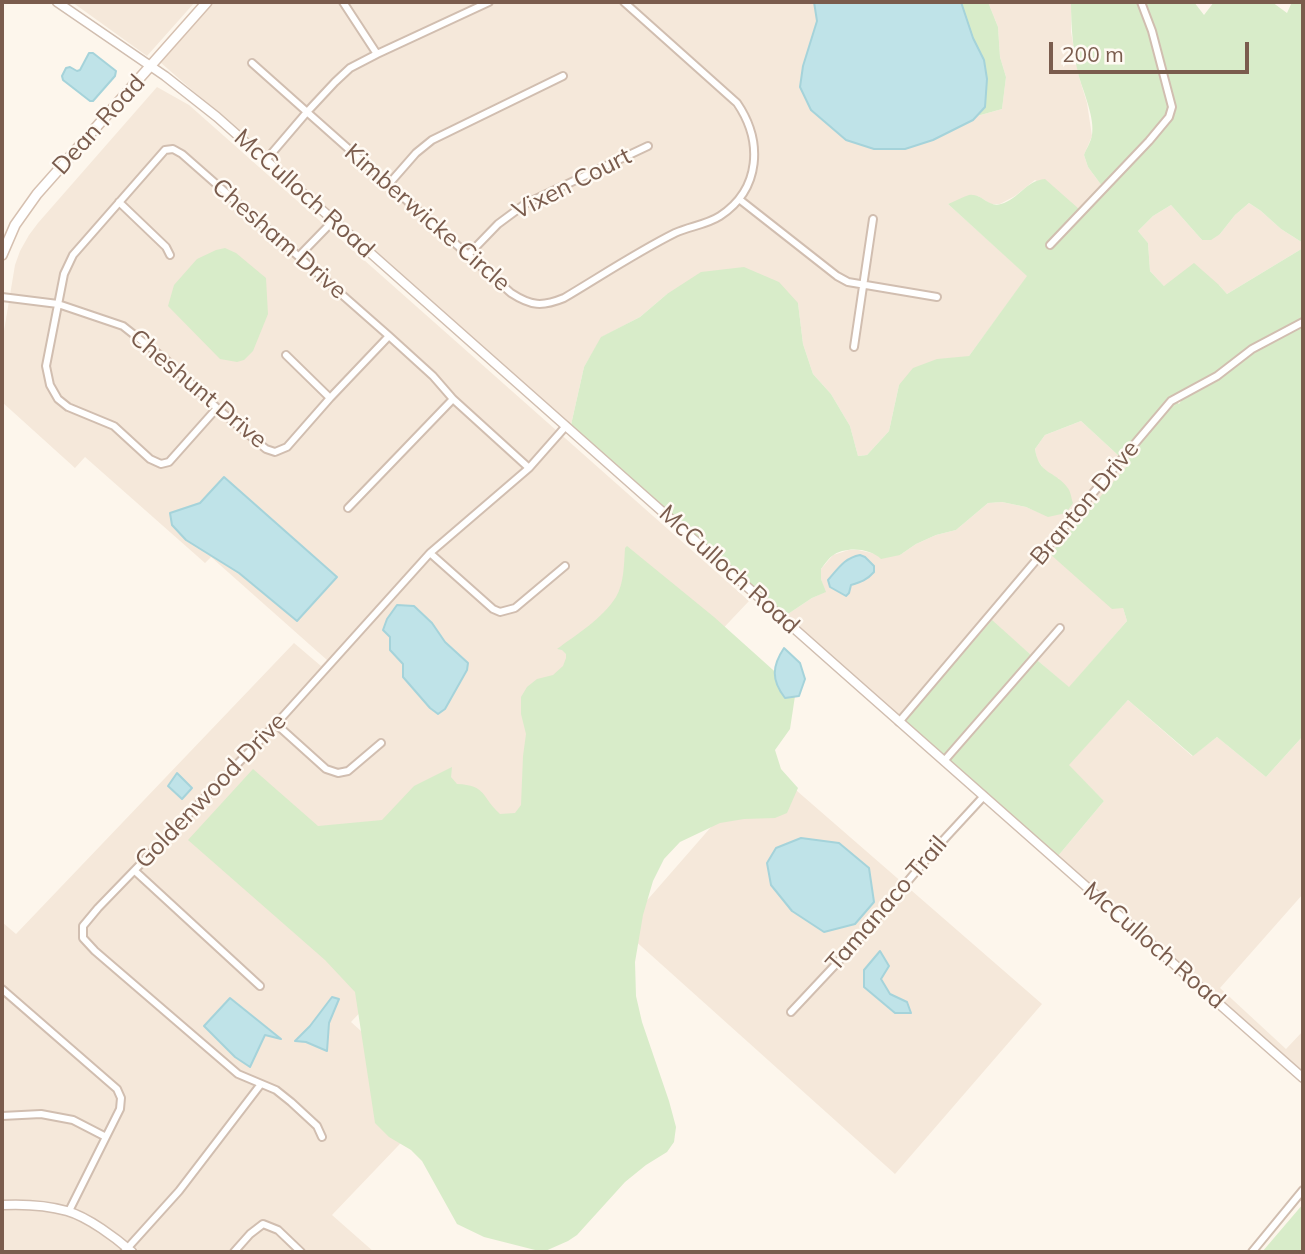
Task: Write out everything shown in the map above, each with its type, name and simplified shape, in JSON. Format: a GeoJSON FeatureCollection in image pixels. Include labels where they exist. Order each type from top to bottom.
{"type":"FeatureCollection","features":[{"type":"Feature","properties":{"kind":"main road","name":"Dean Road"},"geometry":{"type":"LineString","coordinates":[[2,255],[15,225],[31,201],[207,2]]}},
{"type":"Feature","properties":{"kind":"street","name":"McCulloch Road"},"geometry":{"type":"LineString","coordinates":[[57,2],[186,91],[266,160],[1303,1078]]}},
{"type":"Feature","properties":{"kind":"street"},"geometry":{"type":"LineString","coordinates":[[343,2],[377,54]]}},
{"type":"Feature","properties":{"kind":"street"},"geometry":{"type":"LineString","coordinates":[[266,160],[350,68],[489,2]]}},
{"type":"Feature","properties":{"kind":"street","name":"Kimberwicke Circle"},"geometry":{"type":"LineString","coordinates":[[252,63],[510,293],[533,304],[551,303],[675,233],[709,222],[721,215],[738,199],[748,182],[754,158],[752,136],[746,116],[729,96],[624,2]]}},
{"type":"Feature","properties":{"kind":"street"},"geometry":{"type":"LineString","coordinates":[[1050,245],[1169,117],[1172,107],[1152,31],[1141,2]]}},
{"type":"Feature","properties":{"kind":"street"},"geometry":{"type":"LineString","coordinates":[[388,185],[432,139],[563,76]]}},
{"type":"Feature","properties":{"kind":"street","name":"Vixen Court"},"geometry":{"type":"LineString","coordinates":[[469,254],[498,224],[525,204],[648,146]]}},
{"type":"Feature","properties":{"kind":"street","name":"Chesham Drive"},"geometry":{"type":"LineString","coordinates":[[217,408],[169,462],[161,464],[150,459],[114,426],[68,407],[58,399],[50,385],[46,366],[64,274],[73,256],[165,150],[173,149],[182,154],[299,256],[433,376],[453,399],[529,468]]}},
{"type":"Feature","properties":{"kind":"street"},"geometry":{"type":"LineString","coordinates":[[738,199],[848,282],[937,297]]}},
{"type":"Feature","properties":{"kind":"street"},"geometry":{"type":"LineString","coordinates":[[119,202],[166,247],[170,255]]}},
{"type":"Feature","properties":{"kind":"street"},"geometry":{"type":"LineString","coordinates":[[854,347],[873,219]]}},
{"type":"Feature","properties":{"kind":"street"},"geometry":{"type":"LineString","coordinates":[[299,256],[333,220]]}},
{"type":"Feature","properties":{"kind":"street","name":"Cheshunt Drive"},"geometry":{"type":"LineString","coordinates":[[2,297],[58,304],[124,326],[265,449],[275,452],[287,447],[389,336]]}},
{"type":"Feature","properties":{"kind":"street","name":"Branton Drive"},"geometry":{"type":"LineString","coordinates":[[899,722],[1171,401],[1217,376],[1252,349],[1303,322]]}},
{"type":"Feature","properties":{"kind":"street"},"geometry":{"type":"LineString","coordinates":[[286,355],[330,398]]}},
{"type":"Feature","properties":{"kind":"street"},"geometry":{"type":"LineString","coordinates":[[348,508],[453,399]]}},
{"type":"Feature","properties":{"kind":"street","name":"Goldenwood Drive"},"geometry":{"type":"LineString","coordinates":[[322,1137],[317,1126],[291,1102],[276,1090],[238,1074],[95,951],[83,938],[83,926],[276,724],[430,552],[529,468],[566,426]]}},
{"type":"Feature","properties":{"kind":"street"},"geometry":{"type":"LineString","coordinates":[[430,552],[493,609],[500,612],[514,608],[565,566]]}},
{"type":"Feature","properties":{"kind":"street"},"geometry":{"type":"LineString","coordinates":[[944,761],[1060,628]]}},
{"type":"Feature","properties":{"kind":"street"},"geometry":{"type":"LineString","coordinates":[[276,724],[326,769],[338,773],[348,771],[381,743]]}},
{"type":"Feature","properties":{"kind":"street","name":"Tamanaco Trail"},"geometry":{"type":"LineString","coordinates":[[791,1012],[852,947],[984,796]]}},
{"type":"Feature","properties":{"kind":"street"},"geometry":{"type":"LineString","coordinates":[[135,871],[260,986]]}},
{"type":"Feature","properties":{"kind":"street"},"geometry":{"type":"LineString","coordinates":[[2,989],[117,1089],[121,1098],[120,1109],[69,1211]]}},
{"type":"Feature","properties":{"kind":"street"},"geometry":{"type":"LineString","coordinates":[[2,1205],[24,1204],[69,1211],[100,1228],[128,1251],[179,1191],[261,1084]]}},
{"type":"Feature","properties":{"kind":"street"},"geometry":{"type":"LineString","coordinates":[[2,1116],[41,1114],[73,1120],[106,1137]]}},
{"type":"Feature","properties":{"kind":"street"},"geometry":{"type":"LineString","coordinates":[[1252,1252],[1303,1189]]}},
{"type":"Feature","properties":{"kind":"street"},"geometry":{"type":"LineString","coordinates":[[234,1252],[263,1224],[278,1230],[300,1252]]}},
{"type":"Feature","properties":{"kind":"shaded area"},"geometry":{"type":"Polygon","coordinates":[[[72,2],[195,2],[147,56],[72,2]]]}},
{"type":"Feature","properties":{"kind":"shaded area"},"geometry":{"type":"Polygon","coordinates":[[[212,2],[339,2],[371,53],[349,65],[307,107],[251,58],[247,64],[302,113],[266,155],[160,62],[212,2]]]}},
{"type":"Feature","properties":{"kind":"shaded area"},"geometry":{"type":"Polygon","coordinates":[[[347,2],[480,2],[378,50],[347,2]]]}},
{"type":"Feature","properties":{"kind":"shaded area"},"geometry":{"type":"Polygon","coordinates":[[[497,2],[618,2],[726,98],[742,118],[748,131],[751,158],[745,181],[736,197],[719,212],[674,230],[563,294],[551,300],[534,300],[513,290],[474,254],[500,226],[527,207],[652,148],[650,141],[524,201],[496,221],[469,250],[394,184],[433,143],[567,78],[565,71],[430,136],[388,180],[312,112],[352,71],[497,2]]]}},
{"type":"Feature","properties":{"kind":"shaded area"},"geometry":{"type":"Polygon","coordinates":[[[629,2],[814,2],[817,21],[803,66],[811,110],[846,140],[874,149],[905,149],[933,140],[977,116],[1002,109],[1006,77],[1000,57],[998,27],[988,2],[1071,2],[1071,32],[1092,136],[1084,155],[1088,167],[1102,186],[1079,209],[1035,180],[1000,204],[991,204],[978,196],[948,204],[1028,276],[969,356],[899,385],[889,431],[867,455],[858,456],[850,426],[831,394],[813,374],[803,344],[798,303],[667,294],[640,317],[602,337],[584,367],[571,425],[271,160],[307,118],[508,296],[531,307],[551,307],[565,301],[677,236],[711,225],[738,204],[834,279],[860,288],[850,351],[857,351],[867,290],[940,301],[941,294],[868,282],[876,216],[870,216],[861,281],[839,273],[743,198],[752,183],[758,157],[755,128],[749,114],[740,101],[629,2]]]}},
{"type":"Feature","properties":{"kind":"shaded area"},"geometry":{"type":"Polygon","coordinates":[[[157,87],[189,105],[749,601],[351,1022],[440,1102],[332,1215],[374,1252],[2,1252],[2,922],[16,934],[294,643],[321,666],[327,660],[211,557],[205,563],[85,457],[75,468],[2,402],[2,343],[15,265],[20,251],[38,223],[157,87]]]}},
{"type":"Feature","properties":{"kind":"shaded area"},"geometry":{"type":"Polygon","coordinates":[[[1249,203],[1303,243],[1303,248],[1227,294],[1219,285],[1164,286],[1150,271],[1148,243],[1138,231],[1153,216],[1171,205],[1202,240],[1220,234],[1249,203]]]}},
{"type":"Feature","properties":{"kind":"shaded area"},"geometry":{"type":"Polygon","coordinates":[[[1081,421],[1120,457],[899,717],[785,616],[825,592],[821,569],[833,555],[858,550],[900,555],[936,535],[956,530],[988,503],[1002,502],[1026,507],[1048,516],[1059,479],[1045,471],[1037,459],[1035,449],[1045,435],[1081,421]],[[841,565],[828,580],[851,585],[863,581],[841,565]]]}},
{"type":"Feature","properties":{"kind":"shaded area"},"geometry":{"type":"Polygon","coordinates":[[[1125,461],[1128,464],[1123,608],[1127,621],[1069,688],[1037,660],[1065,627],[1060,623],[1031,655],[991,621],[925,697],[1125,461]]]}},
{"type":"Feature","properties":{"kind":"shaded area"},"geometry":{"type":"Polygon","coordinates":[[[1128,700],[1192,756],[1217,737],[1266,777],[1303,736],[1303,894],[1220,988],[1286,1049],[1303,1031],[1303,1073],[1058,856],[1104,801],[1068,765],[1128,700]]]}},
{"type":"Feature","properties":{"kind":"shaded area"},"geometry":{"type":"Polygon","coordinates":[[[766,764],[1042,1004],[895,1174],[622,929],[766,764]]]}},
{"type":"Feature","properties":{"kind":"green space"},"geometry":{"type":"Polygon","coordinates":[[[961,2],[988,2],[998,27],[1000,57],[1006,77],[1002,109],[977,116],[985,107],[984,60],[973,38],[961,2]]]}},
{"type":"Feature","properties":{"kind":"green space"},"geometry":{"type":"Polygon","coordinates":[[[1071,2],[1137,2],[1149,33],[1169,108],[1148,139],[1102,186],[1088,167],[1084,155],[1093,129],[1075,58],[1071,2]]]}},
{"type":"Feature","properties":{"kind":"green space"},"geometry":{"type":"Polygon","coordinates":[[[1145,2],[1194,2],[1204,15],[1214,2],[1272,2],[1287,13],[1292,2],[1303,2],[1303,243],[1249,203],[1211,240],[1202,240],[1171,205],[1153,216],[1138,231],[1148,243],[1150,271],[1164,286],[1194,263],[1227,294],[1303,248],[1303,319],[1251,346],[1215,373],[1169,398],[1120,457],[1081,421],[1045,435],[1035,449],[1037,457],[1043,468],[1069,490],[1073,503],[1066,513],[1048,517],[1026,507],[1002,502],[988,503],[956,530],[936,535],[900,555],[881,559],[864,551],[837,553],[821,569],[821,579],[826,592],[785,616],[571,425],[584,367],[601,337],[640,317],[667,294],[701,272],[744,267],[779,282],[798,303],[803,344],[813,374],[831,394],[850,426],[858,456],[867,455],[889,431],[899,385],[913,368],[937,359],[969,356],[1027,276],[948,204],[974,195],[992,204],[1001,204],[1032,183],[1045,179],[1079,209],[1045,245],[1050,250],[1152,144],[1172,119],[1176,108],[1158,38],[1145,2]]]}},
{"type":"Feature","properties":{"kind":"green space"},"geometry":{"type":"Polygon","coordinates":[[[225,248],[236,253],[266,278],[268,314],[253,351],[244,360],[237,362],[220,359],[168,306],[174,285],[197,259],[225,248]]]}},
{"type":"Feature","properties":{"kind":"green space"},"geometry":{"type":"Polygon","coordinates":[[[1303,326],[1303,736],[1266,777],[1217,737],[1193,756],[1128,700],[1069,765],[1104,801],[1058,856],[949,760],[1037,660],[1069,687],[1127,621],[1123,608],[1112,609],[1050,554],[1128,465],[1125,461],[1173,404],[1179,404],[1183,398],[1219,379],[1251,354],[1303,326]]]}},
{"type":"Feature","properties":{"kind":"green space"},"geometry":{"type":"Polygon","coordinates":[[[627,546],[714,617],[782,678],[795,696],[790,729],[775,750],[781,769],[798,788],[787,813],[775,818],[720,823],[680,842],[664,859],[653,881],[643,915],[635,962],[636,996],[676,1127],[674,1142],[667,1152],[625,1182],[577,1235],[543,1252],[484,1237],[457,1224],[422,1161],[375,1123],[355,992],[325,960],[188,840],[253,769],[318,826],[382,820],[414,786],[452,767],[451,777],[457,784],[479,789],[500,814],[515,813],[521,805],[526,734],[521,714],[521,697],[527,687],[537,679],[553,675],[563,666],[566,654],[557,649],[596,619],[616,597],[622,580],[627,546]]]}},
{"type":"Feature","properties":{"kind":"green space"},"geometry":{"type":"Polygon","coordinates":[[[992,620],[1031,655],[943,756],[904,721],[992,620]]]}},
{"type":"Feature","properties":{"kind":"green space"},"geometry":{"type":"Polygon","coordinates":[[[1303,1204],[1303,1252],[1262,1252],[1303,1204]]]}},
{"type":"Feature","properties":{"kind":"water"},"geometry":{"type":"Polygon","coordinates":[[[814,2],[961,2],[973,38],[984,60],[987,79],[985,107],[973,120],[933,140],[905,149],[874,149],[846,140],[811,110],[800,87],[803,66],[817,21],[814,2]]]}},
{"type":"Feature","properties":{"kind":"water"},"geometry":{"type":"Polygon","coordinates":[[[89,53],[93,53],[116,71],[115,76],[93,101],[63,80],[62,76],[66,68],[80,70],[89,53]]]}},
{"type":"Feature","properties":{"kind":"water"},"geometry":{"type":"Polygon","coordinates":[[[224,477],[337,577],[297,621],[239,573],[186,540],[172,525],[170,513],[200,503],[224,477]]]}},
{"type":"Feature","properties":{"kind":"water"},"geometry":{"type":"Polygon","coordinates":[[[860,555],[874,566],[874,572],[851,585],[846,596],[830,587],[828,580],[838,568],[845,561],[860,555]]]}},
{"type":"Feature","properties":{"kind":"water"},"geometry":{"type":"Polygon","coordinates":[[[397,605],[414,606],[432,623],[445,642],[468,663],[467,670],[445,709],[438,714],[403,677],[403,664],[390,650],[390,637],[383,630],[397,605]]]}},
{"type":"Feature","properties":{"kind":"water"},"geometry":{"type":"Polygon","coordinates":[[[784,648],[800,663],[805,679],[799,696],[785,698],[775,679],[775,667],[784,648]]]}},
{"type":"Feature","properties":{"kind":"water"},"geometry":{"type":"Polygon","coordinates":[[[177,773],[192,788],[182,799],[168,786],[177,773]]]}},
{"type":"Feature","properties":{"kind":"water"},"geometry":{"type":"Polygon","coordinates":[[[801,838],[839,843],[869,868],[874,902],[855,924],[824,932],[792,911],[771,885],[767,863],[776,848],[801,838]]]}},
{"type":"Feature","properties":{"kind":"water"},"geometry":{"type":"Polygon","coordinates":[[[880,951],[889,966],[881,979],[890,994],[907,1002],[911,1013],[895,1013],[864,987],[864,970],[880,951]]]}},
{"type":"Feature","properties":{"kind":"water"},"geometry":{"type":"Polygon","coordinates":[[[332,997],[339,999],[329,1023],[327,1051],[306,1042],[295,1041],[310,1026],[332,997]]]}},
{"type":"Feature","properties":{"kind":"water"},"geometry":{"type":"Polygon","coordinates":[[[230,998],[281,1039],[265,1035],[250,1067],[235,1057],[204,1026],[230,998]]]}}]}
